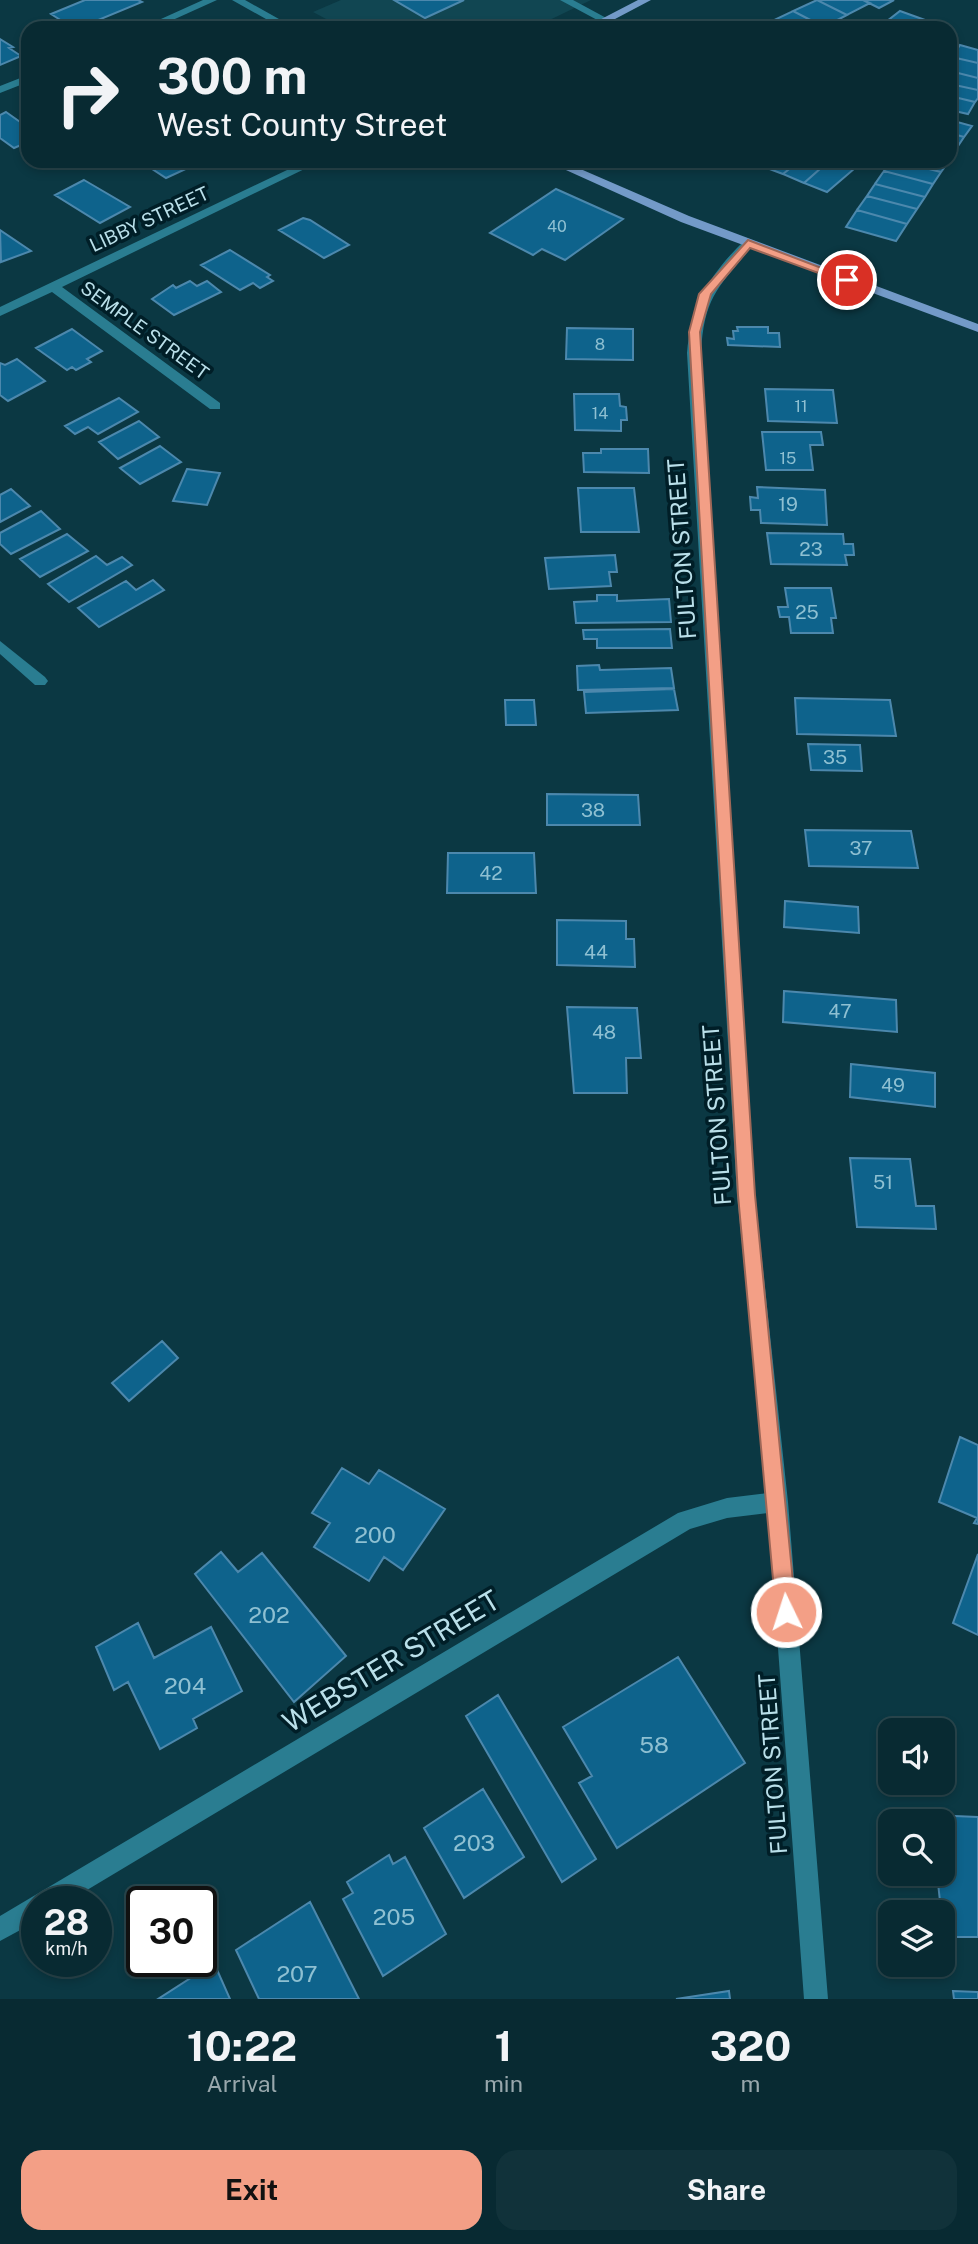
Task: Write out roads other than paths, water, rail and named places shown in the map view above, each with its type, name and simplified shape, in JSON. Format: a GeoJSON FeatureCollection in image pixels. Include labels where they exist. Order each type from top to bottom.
{"type":"FeatureCollection","features":[{"type":"Feature","properties":{"kind":"main road"},"geometry":{"type":"LineString","coordinates":[[606,20],[646,0]]}},
{"type":"Feature","properties":{"kind":"main road"},"geometry":{"type":"LineString","coordinates":[[569,168],[748,244],[978,328]]}},
{"type":"Feature","properties":{"kind":"street"},"geometry":{"type":"LineString","coordinates":[[162,21],[212,0]]}},
{"type":"Feature","properties":{"kind":"street"},"geometry":{"type":"LineString","coordinates":[[237,0],[277,21]]}},
{"type":"Feature","properties":{"kind":"street"},"geometry":{"type":"LineString","coordinates":[[565,0],[606,20]]}},
{"type":"Feature","properties":{"kind":"street"},"geometry":{"type":"LineString","coordinates":[[0,90],[21,81]]}},
{"type":"Feature","properties":{"kind":"street","name":"LIBBY STREET"},"geometry":{"type":"LineString","coordinates":[[0,312],[300,168]]}},
{"type":"Feature","properties":{"kind":"street","name":"FULTON STREET"},"geometry":{"type":"LineString","coordinates":[[748,244],[705,294],[698,314],[694,353],[747,1195],[778,1502],[816,1999]]}},
{"type":"Feature","properties":{"kind":"street","name":"SEMPLE STREET"},"geometry":{"type":"LineString","coordinates":[[52,286],[215,406]]}},
{"type":"Feature","properties":{"kind":"street"},"geometry":{"type":"LineString","coordinates":[[0,646],[40,681]]}},
{"type":"Feature","properties":{"kind":"street","name":"WEBSTER STREET"},"geometry":{"type":"LineString","coordinates":[[72,1886],[685,1520],[727,1508],[778,1502]]}},
{"type":"Feature","properties":{"kind":"street"},"geometry":{"type":"LineString","coordinates":[[0,1929],[21,1917]]}}]}
